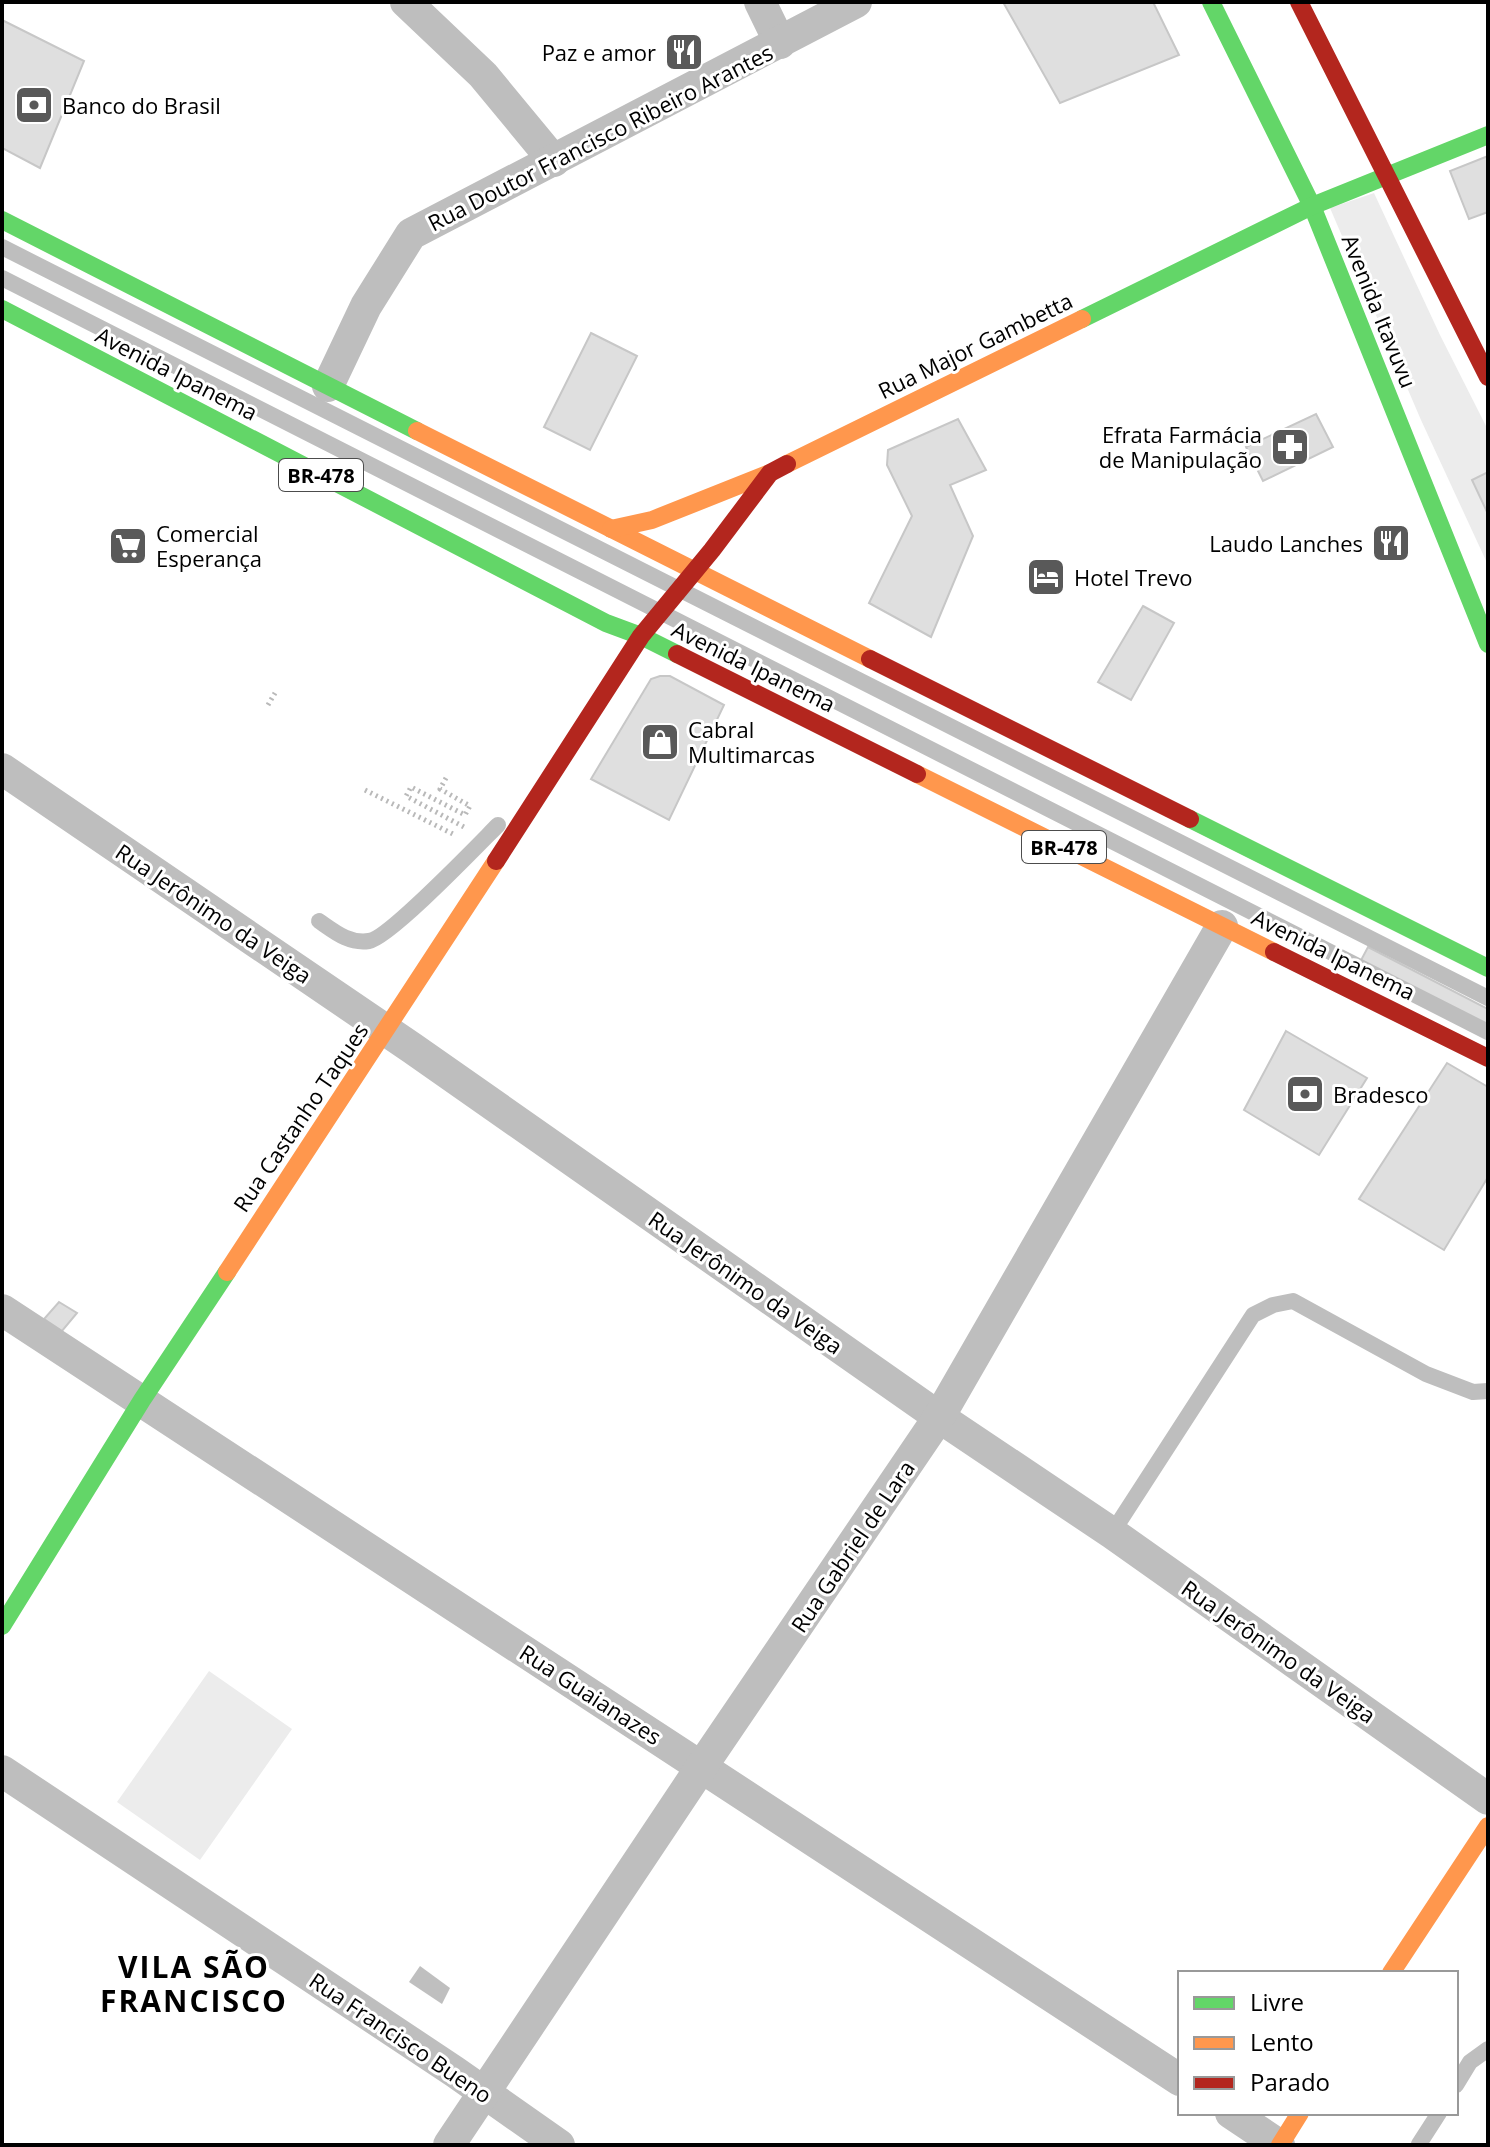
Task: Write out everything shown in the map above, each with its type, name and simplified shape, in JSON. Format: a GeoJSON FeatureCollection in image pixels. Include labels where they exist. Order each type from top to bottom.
{"type":"FeatureCollection","features":[{"type":"Feature","properties":{"kind":"main road","name":"Avenida Itavuvu"},"geometry":{"type":"LineString","coordinates":[[1211,2],[1312,206],[1488,644]]}},
{"type":"Feature","properties":{"kind":"main road"},"geometry":{"type":"LineString","coordinates":[[1299,2],[1488,377]]}},
{"type":"Feature","properties":{"kind":"main road","name":"Rua Major Gambetta"},"geometry":{"type":"LineString","coordinates":[[661,611],[770,473],[1312,206],[1488,135]]}},
{"type":"Feature","properties":{"kind":"main road"},"geometry":{"type":"LineString","coordinates":[[2,220],[1488,968]]}},
{"type":"Feature","properties":{"kind":"main road","name":"Avenida Ipanema"},"geometry":{"type":"LineString","coordinates":[[2,309],[606,623],[641,636],[1488,1058]]}},
{"type":"Feature","properties":{"kind":"main road"},"geometry":{"type":"LineString","coordinates":[[611,529],[652,520],[770,473]]}},
{"type":"Feature","properties":{"kind":"main road","name":"Rua Castanho Taques"},"geometry":{"type":"LineString","coordinates":[[2,1626],[142,1400],[386,1031],[641,636],[661,611]]}},
{"type":"Feature","properties":{"kind":"main road"},"geometry":{"type":"LineString","coordinates":[[1392,1971],[1488,1826]]}},
{"type":"Feature","properties":{"kind":"main road"},"geometry":{"type":"LineString","coordinates":[[1280,2145],[1299,2115]]}},
{"type":"Feature","properties":{"kind":"street"},"geometry":{"type":"LineString","coordinates":[[406,2],[483,75],[554,161]]}},
{"type":"Feature","properties":{"kind":"street"},"geometry":{"type":"LineString","coordinates":[[760,2],[780,43]]}},
{"type":"Feature","properties":{"kind":"street","name":"Rua Doutor Francisco Ribeiro Arantes"},"geometry":{"type":"LineString","coordinates":[[328,386],[366,306],[411,234],[856,2]]}},
{"type":"Feature","properties":{"kind":"street","name":"Rua Jerônimo da Veiga"},"geometry":{"type":"LineString","coordinates":[[2,769],[386,1031],[939,1417],[1112,1533],[1488,1799]]}},
{"type":"Feature","properties":{"kind":"street","name":"Rua Gabriel de Lara"},"geometry":{"type":"LineString","coordinates":[[449,2145],[939,1417],[1222,926]]}},
{"type":"Feature","properties":{"kind":"street","name":"Rua Guaianazes"},"geometry":{"type":"LineString","coordinates":[[2,1310],[1178,2079]]}},
{"type":"Feature","properties":{"kind":"street","name":"Rua Francisco Bueno"},"geometry":{"type":"LineString","coordinates":[[2,1771],[559,2145]]}},
{"type":"Feature","properties":{"kind":"street"},"geometry":{"type":"LineString","coordinates":[[1234,2115],[1280,2145]]}},
{"type":"Feature","properties":{"kind":"lane"},"geometry":{"type":"LineString","coordinates":[[2,247],[1488,998]]}},
{"type":"Feature","properties":{"kind":"lane"},"geometry":{"type":"LineString","coordinates":[[2,278],[1488,1032]]}},
{"type":"Feature","properties":{"kind":"lane"},"geometry":{"type":"LineString","coordinates":[[319,921],[345,938],[367,942],[376,939],[437,886],[556,768]]}},
{"type":"Feature","properties":{"kind":"lane"},"geometry":{"type":"LineString","coordinates":[[1112,1533],[1253,1315],[1273,1305],[1293,1301],[1426,1374],[1473,1392],[1488,1391]]}},
{"type":"Feature","properties":{"kind":"lane"},"geometry":{"type":"LineString","coordinates":[[1458,2082],[1470,2062],[1488,2049]]}},
{"type":"Feature","properties":{"kind":"lane"},"geometry":{"type":"LineString","coordinates":[[1419,2144],[1438,2115]]}},
{"type":"Feature","properties":{"kind":"path"},"geometry":{"type":"LineString","coordinates":[[268,705],[275,693]]}},
{"type":"Feature","properties":{"kind":"path"},"geometry":{"type":"LineString","coordinates":[[446,778],[440,789],[470,806],[465,815],[411,787],[406,796],[470,830]]}},
{"type":"Feature","properties":{"kind":"path"},"geometry":{"type":"LineString","coordinates":[[365,790],[464,840]]}},
{"type":"Feature","properties":{"kind":"shaded area"},"geometry":{"type":"Polygon","coordinates":[[[1374,193],[1488,430],[1488,565],[1421,420],[1330,208],[1374,193]]]}},
{"type":"Feature","properties":{"kind":"shaded area"},"geometry":{"type":"Polygon","coordinates":[[[209,1671],[292,1729],[200,1860],[117,1802],[209,1671]]]}},
{"type":"Feature","properties":{"kind":"shaded area"},"geometry":{"type":"Polygon","coordinates":[[[420,1966],[450,1988],[442,2004],[409,1982],[420,1966]]]}},
{"type":"Feature","properties":{"kind":"building"},"geometry":{"type":"Polygon","coordinates":[[[1003,2],[1153,2],[1179,55],[1060,103],[1003,2]]]}},
{"type":"Feature","properties":{"kind":"building","name":"Banco do Brasil"},"geometry":{"type":"Polygon","coordinates":[[[2,20],[84,61],[40,168],[2,148],[2,20]]]}},
{"type":"Feature","properties":{"kind":"building"},"geometry":{"type":"Polygon","coordinates":[[[1488,156],[1488,212],[1469,219],[1450,171],[1488,156]]]}},
{"type":"Feature","properties":{"kind":"building"},"geometry":{"type":"Polygon","coordinates":[[[591,333],[637,356],[590,450],[544,427],[591,333]]]}},
{"type":"Feature","properties":{"kind":"building","name":"Efrata Farmácia de Manipulação"},"geometry":{"type":"Polygon","coordinates":[[[1316,414],[1333,447],[1263,481],[1246,447],[1316,414]]]}},
{"type":"Feature","properties":{"kind":"building"},"geometry":{"type":"Polygon","coordinates":[[[958,419],[986,470],[950,485],[973,536],[931,637],[869,603],[912,516],[887,465],[888,450],[958,419]]]}},
{"type":"Feature","properties":{"kind":"building"},"geometry":{"type":"Polygon","coordinates":[[[1488,472],[1488,514],[1472,480],[1488,472]]]}},
{"type":"Feature","properties":{"kind":"building","name":"Laudo Lanches"},"geometry":{"type":"Polygon","coordinates":[[[1396,527],[1405,552],[1385,560],[1376,534],[1396,527]]]}},
{"type":"Feature","properties":{"kind":"building"},"geometry":{"type":"Polygon","coordinates":[[[1143,606],[1174,623],[1131,700],[1098,682],[1143,606]]]}},
{"type":"Feature","properties":{"kind":"building","name":"Cabral Multimarcas"},"geometry":{"type":"Polygon","coordinates":[[[670,676],[724,705],[669,820],[591,779],[651,679],[670,676]]]}},
{"type":"Feature","properties":{"kind":"building"},"geometry":{"type":"Polygon","coordinates":[[[1368,947],[1488,1009],[1488,1031],[1359,964],[1368,947]]]}},
{"type":"Feature","properties":{"kind":"building","name":"Bradesco"},"geometry":{"type":"Polygon","coordinates":[[[1286,1031],[1367,1078],[1319,1155],[1244,1110],[1286,1031]]]}},
{"type":"Feature","properties":{"kind":"building"},"geometry":{"type":"Polygon","coordinates":[[[1447,1063],[1488,1087],[1488,1177],[1444,1250],[1359,1199],[1447,1063]]]}},
{"type":"Feature","properties":{"kind":"building"},"geometry":{"type":"Polygon","coordinates":[[[59,1302],[77,1313],[62,1331],[44,1319],[59,1302]]]}},
{"type":"Feature","properties":{"kind":"traffic: fast"},"geometry":{"type":"LineString","coordinates":[[1211,2],[1312,206],[1488,644]]}},
{"type":"Feature","properties":{"kind":"traffic: fast"},"geometry":{"type":"LineString","coordinates":[[1082,319],[1312,206],[1488,135]]}},
{"type":"Feature","properties":{"kind":"traffic: fast"},"geometry":{"type":"LineString","coordinates":[[2,220],[417,431]]}},
{"type":"Feature","properties":{"kind":"traffic: fast"},"geometry":{"type":"LineString","coordinates":[[2,309],[606,623],[677,654]]}},
{"type":"Feature","properties":{"kind":"traffic: fast"},"geometry":{"type":"LineString","coordinates":[[1190,819],[1488,968]]}},
{"type":"Feature","properties":{"kind":"traffic: fast"},"geometry":{"type":"LineString","coordinates":[[2,1626],[142,1400],[227,1272]]}},
{"type":"Feature","properties":{"kind":"traffic: slow"},"geometry":{"type":"LineString","coordinates":[[787,464],[1082,319]]}},
{"type":"Feature","properties":{"kind":"traffic: slow"},"geometry":{"type":"LineString","coordinates":[[417,431],[870,659]]}},
{"type":"Feature","properties":{"kind":"traffic: slow"},"geometry":{"type":"LineString","coordinates":[[611,529],[652,520],[770,473]]}},
{"type":"Feature","properties":{"kind":"traffic: slow"},"geometry":{"type":"LineString","coordinates":[[917,774],[1274,952]]}},
{"type":"Feature","properties":{"kind":"traffic: slow"},"geometry":{"type":"LineString","coordinates":[[227,1272],[496,861]]}},
{"type":"Feature","properties":{"kind":"traffic: slow"},"geometry":{"type":"LineString","coordinates":[[1392,1971],[1488,1826]]}},
{"type":"Feature","properties":{"kind":"traffic: slow"},"geometry":{"type":"LineString","coordinates":[[1280,2145],[1299,2115]]}},
{"type":"Feature","properties":{"kind":"traffic: jam"},"geometry":{"type":"LineString","coordinates":[[1299,2],[1488,377]]}},
{"type":"Feature","properties":{"kind":"traffic: jam"},"geometry":{"type":"LineString","coordinates":[[496,861],[641,636],[770,473],[787,464]]}},
{"type":"Feature","properties":{"kind":"traffic: jam"},"geometry":{"type":"LineString","coordinates":[[677,654],[917,774]]}},
{"type":"Feature","properties":{"kind":"traffic: jam"},"geometry":{"type":"LineString","coordinates":[[870,659],[1190,819]]}},
{"type":"Feature","properties":{"kind":"traffic: jam"},"geometry":{"type":"LineString","coordinates":[[1274,952],[1488,1058]]}},
{"type":"Feature","properties":{"kind":"place","name":"Paz e amor"},"geometry":{"type":"Point","coordinates":[684,52]}},
{"type":"Feature","properties":{"kind":"place","name":"Banco do Brasil"},"geometry":{"type":"Point","coordinates":[34,105]}},
{"type":"Feature","properties":{"kind":"place","name":"Efrata Farmácia de Manipulação"},"geometry":{"type":"Point","coordinates":[1290,447]}},
{"type":"Feature","properties":{"kind":"place","name":"Laudo Lanches"},"geometry":{"type":"Point","coordinates":[1391,543]}},
{"type":"Feature","properties":{"kind":"place","name":"Comercial Esperança"},"geometry":{"type":"Point","coordinates":[128,546]}},
{"type":"Feature","properties":{"kind":"place","name":"Hotel Trevo"},"geometry":{"type":"Point","coordinates":[1046,577]}},
{"type":"Feature","properties":{"kind":"place","name":"Cabral Multimarcas"},"geometry":{"type":"Point","coordinates":[660,742]}},
{"type":"Feature","properties":{"kind":"place","name":"Bradesco"},"geometry":{"type":"Point","coordinates":[1305,1094]}},
{"type":"Feature","properties":{"kind":"district","name":"VILA SÃO FRANCISCO"},"geometry":{"type":"Point","coordinates":[194,1983]}}]}
